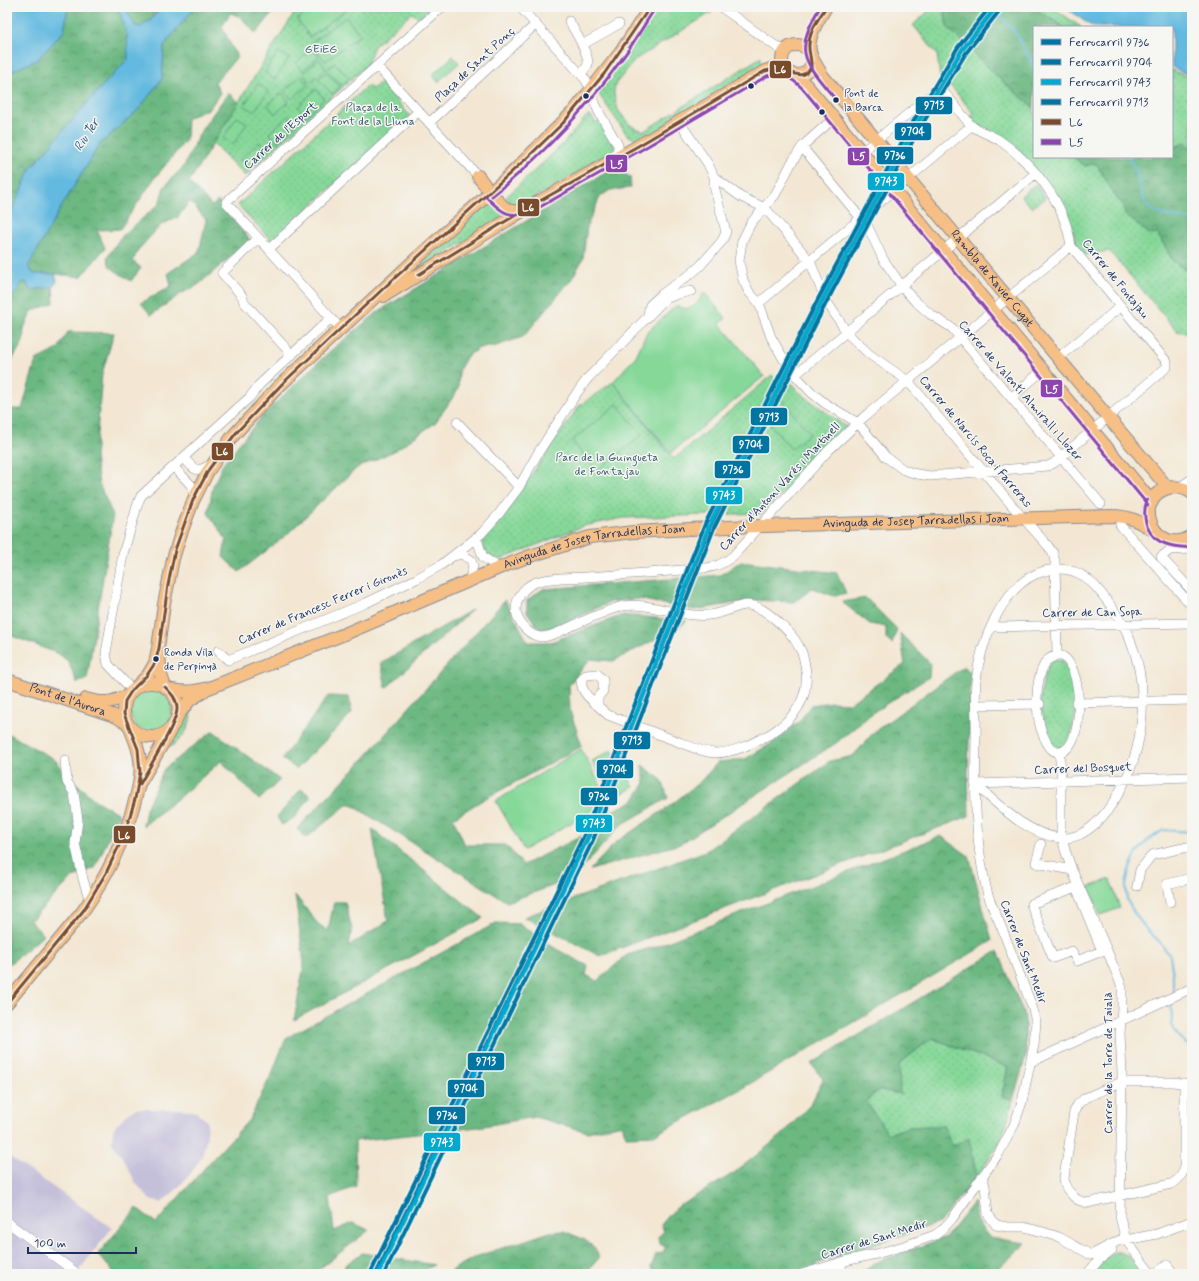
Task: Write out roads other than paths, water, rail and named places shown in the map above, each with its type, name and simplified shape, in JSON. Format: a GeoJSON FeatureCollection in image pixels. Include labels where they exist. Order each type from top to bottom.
{"type":"FeatureCollection","features":[{"type":"Feature","properties":{"kind":"main road"},"geometry":{"type":"LineString","coordinates":[[140,784],[140,758],[124,709],[132,691],[152,670],[158,648],[164,604],[173,559],[194,497],[208,471],[232,437],[258,408],[361,310],[510,175],[574,110],[620,53],[650,7]]}},
{"type":"Feature","properties":{"kind":"main road"},"geometry":{"type":"LineString","coordinates":[[361,310],[529,207],[766,71],[774,68],[800,75],[807,72],[811,65],[809,45],[810,37],[826,7]]}},
{"type":"Feature","properties":{"kind":"main road"},"geometry":{"type":"LineString","coordinates":[[791,73],[782,64],[782,50],[792,46],[800,46],[804,47],[811,55]]}},
{"type":"Feature","properties":{"kind":"main road","name":"Rambla de Xavier Cugat"},"geometry":{"type":"LineString","coordinates":[[811,55],[822,75],[1108,418],[1174,488]]}},
{"type":"Feature","properties":{"kind":"main road","name":"Rambla de Xavier Cugat"},"geometry":{"type":"LineString","coordinates":[[791,73],[802,80],[834,118],[1151,502]]}},
{"type":"Feature","properties":{"kind":"main road"},"geometry":{"type":"LineString","coordinates":[[478,176],[492,181],[497,181],[510,175]]}},
{"type":"Feature","properties":{"kind":"main road"},"geometry":{"type":"LineString","coordinates":[[503,206],[501,195],[503,187],[510,175]]}},
{"type":"Feature","properties":{"kind":"main road"},"geometry":{"type":"LineString","coordinates":[[478,176],[503,206],[512,212],[529,207]]}},
{"type":"Feature","properties":{"kind":"main road"},"geometry":{"type":"LineString","coordinates":[[1174,488],[1192,493]]}},
{"type":"Feature","properties":{"kind":"main road","name":"Avinguda de Josep Tarradellas i Joan"},"geometry":{"type":"LineString","coordinates":[[1122,521],[1140,511],[1158,494],[1174,488]]}},
{"type":"Feature","properties":{"kind":"main road"},"geometry":{"type":"LineString","coordinates":[[1151,502],[1149,517],[1156,532]]}},
{"type":"Feature","properties":{"kind":"main road","name":"Avinguda de Josep Tarradellas i Joan"},"geometry":{"type":"LineString","coordinates":[[166,688],[181,692],[192,692],[209,688],[469,582],[499,568],[576,541],[595,536],[656,530],[760,526],[1024,519],[1122,521],[1134,519],[1167,540],[1192,543]]}},
{"type":"Feature","properties":{"kind":"main road"},"geometry":{"type":"LineString","coordinates":[[1180,541],[1192,536]]}},
{"type":"Feature","properties":{"kind":"main road"},"geometry":{"type":"LineString","coordinates":[[7,1003],[60,941],[90,901],[117,853],[130,818],[140,784],[175,721],[178,710],[176,700],[166,688],[161,675],[158,648]]}},
{"type":"Feature","properties":{"kind":"main road","name":"Pont de l'Aurora"},"geometry":{"type":"LineString","coordinates":[[7,674],[73,698],[115,716],[128,725]]}},
{"type":"Feature","properties":{"kind":"main road","name":"Pont de l'Aurora"},"geometry":{"type":"LineString","coordinates":[[7,680],[73,698],[97,702],[112,702],[132,691]]}},
{"type":"Feature","properties":{"kind":"main road"},"geometry":{"type":"LineString","coordinates":[[132,691],[144,684],[151,683],[158,684],[166,688]]}},
{"type":"Feature","properties":{"kind":"main road","name":"Avinguda de Josep Tarradellas i Joan"},"geometry":{"type":"LineString","coordinates":[[175,721],[190,700],[209,688]]}},
{"type":"Feature","properties":{"kind":"main road"},"geometry":{"type":"LineString","coordinates":[[128,725],[139,734],[146,737],[153,737],[164,734],[175,721]]}},
{"type":"Feature","properties":{"kind":"street","name":"Carrer de l'Esport"},"geometry":{"type":"LineString","coordinates":[[258,238],[226,202],[442,7]]}},
{"type":"Feature","properties":{"kind":"street"},"geometry":{"type":"LineString","coordinates":[[520,7],[581,74],[591,89],[592,97],[619,148],[606,164]]}},
{"type":"Feature","properties":{"kind":"street"},"geometry":{"type":"LineString","coordinates":[[721,7],[782,50]]}},
{"type":"Feature","properties":{"kind":"street"},"geometry":{"type":"LineString","coordinates":[[570,21],[582,45],[588,63],[587,67],[581,74]]}},
{"type":"Feature","properties":{"kind":"street","name":"Plaça de Sant Ponç"},"geometry":{"type":"LineString","coordinates":[[429,123],[536,24]]}},
{"type":"Feature","properties":{"kind":"street"},"geometry":{"type":"LineString","coordinates":[[582,45],[619,24]]}},
{"type":"Feature","properties":{"kind":"street"},"geometry":{"type":"LineString","coordinates":[[377,66],[478,176]]}},
{"type":"Feature","properties":{"kind":"street","name":"Carrer de Fontajau"},"geometry":{"type":"LineString","coordinates":[[876,140],[938,88],[941,89],[971,126],[989,134],[1007,146],[1036,173],[1060,209],[1071,246],[1118,308],[1167,362],[1167,367],[1108,418]]}},
{"type":"Feature","properties":{"kind":"street"},"geometry":{"type":"LineString","coordinates":[[574,110],[592,106],[599,111]]}},
{"type":"Feature","properties":{"kind":"street"},"geometry":{"type":"LineString","coordinates":[[269,249],[419,112]]}},
{"type":"Feature","properties":{"kind":"street"},"geometry":{"type":"LineString","coordinates":[[834,118],[802,147],[791,164],[778,190],[748,228],[742,241],[739,254],[743,280],[749,292],[759,303],[771,337],[783,358],[795,374],[819,399],[860,427],[886,457],[897,466],[910,473],[930,476],[1051,465],[1108,418]]}},
{"type":"Feature","properties":{"kind":"street"},"geometry":{"type":"LineString","coordinates":[[647,318],[650,305],[662,294],[700,266],[722,241],[726,232],[714,186],[714,177],[708,164],[679,121]]}},
{"type":"Feature","properties":{"kind":"street"},"geometry":{"type":"LineString","coordinates":[[759,303],[971,126]]}},
{"type":"Feature","properties":{"kind":"street"},"geometry":{"type":"LineString","coordinates":[[862,152],[876,140]]}},
{"type":"Feature","properties":{"kind":"street","name":"Carrer de Valentí Almirall i Llozer"},"geometry":{"type":"LineString","coordinates":[[802,147],[870,230],[883,259],[901,286],[930,314],[952,328],[1100,504]]}},
{"type":"Feature","properties":{"kind":"street"},"geometry":{"type":"LineString","coordinates":[[795,374],[1036,173]]}},
{"type":"Feature","properties":{"kind":"street"},"geometry":{"type":"LineString","coordinates":[[714,177],[741,197],[765,208]]}},
{"type":"Feature","properties":{"kind":"street","name":"Carrer de Narcís Roca i Farreras"},"geometry":{"type":"LineString","coordinates":[[765,208],[810,261],[826,299],[846,331],[869,354],[908,381],[1052,551],[1055,562],[1054,568]]}},
{"type":"Feature","properties":{"kind":"street"},"geometry":{"type":"LineString","coordinates":[[292,355],[244,302],[242,296],[222,272],[258,238],[341,329]]}},
{"type":"Feature","properties":{"kind":"street","name":"Carrer d'Antoni Varés i Martinell"},"geometry":{"type":"LineString","coordinates":[[598,706],[608,715],[696,749],[714,753],[746,746],[785,723],[800,705],[806,692],[807,680],[804,660],[801,650],[793,638],[768,614],[757,606],[746,605],[721,613],[710,615],[693,615],[661,608],[624,606],[553,634],[536,636],[520,623],[516,613],[518,601],[522,592],[531,585],[542,581],[566,578],[656,573],[719,566],[733,556],[828,451],[850,430],[860,427],[908,381],[1071,246]]}},
{"type":"Feature","properties":{"kind":"street","name":"Carrer de Francesc Ferrer i Gironès"},"geometry":{"type":"LineString","coordinates":[[218,651],[228,660],[366,603],[441,565],[481,534],[498,515],[519,487],[538,453],[588,378],[665,299],[691,291]]}},
{"type":"Feature","properties":{"kind":"street"},"geometry":{"type":"LineString","coordinates":[[1058,358],[1118,308]]}},
{"type":"Feature","properties":{"kind":"street"},"geometry":{"type":"LineString","coordinates":[[132,691],[108,664],[106,653],[125,544],[141,496],[250,397],[259,385],[331,318]]}},
{"type":"Feature","properties":{"kind":"street"},"geometry":{"type":"LineString","coordinates":[[1011,398],[1043,370]]}},
{"type":"Feature","properties":{"kind":"street"},"geometry":{"type":"LineString","coordinates":[[457,422],[519,487]]}},
{"type":"Feature","properties":{"kind":"street"},"geometry":{"type":"LineString","coordinates":[[184,458],[194,469],[198,470],[201,470],[215,461]]}},
{"type":"Feature","properties":{"kind":"street"},"geometry":{"type":"LineString","coordinates":[[174,467],[192,486],[194,497]]}},
{"type":"Feature","properties":{"kind":"street"},"geometry":{"type":"LineString","coordinates":[[1174,488],[1192,479]]}},
{"type":"Feature","properties":{"kind":"street"},"geometry":{"type":"LineString","coordinates":[[1122,521],[1192,606]]}},
{"type":"Feature","properties":{"kind":"street"},"geometry":{"type":"LineString","coordinates":[[476,537],[483,557],[485,575]]}},
{"type":"Feature","properties":{"kind":"street"},"geometry":{"type":"LineString","coordinates":[[468,544],[499,568]]}},
{"type":"Feature","properties":{"kind":"street"},"geometry":{"type":"LineString","coordinates":[[468,544],[472,566],[469,582]]}},
{"type":"Feature","properties":{"kind":"street"},"geometry":{"type":"LineString","coordinates":[[1192,549],[1170,550],[1161,557],[1192,591]]}},
{"type":"Feature","properties":{"kind":"street"},"geometry":{"type":"LineString","coordinates":[[452,556],[462,554],[471,560],[485,575]]}},
{"type":"Feature","properties":{"kind":"street"},"geometry":{"type":"LineString","coordinates":[[974,784],[1026,826],[1040,833],[1058,837],[1081,834],[1094,825],[1109,808],[1126,780],[1140,736],[1142,701],[1141,681],[1136,658],[1130,640],[1108,601],[1090,581],[1075,572],[1054,568],[1057,655]]}},
{"type":"Feature","properties":{"kind":"street","name":"Carrer de Sant Medir"},"geometry":{"type":"LineString","coordinates":[[802,1274],[907,1245],[935,1235],[952,1220],[999,1153],[1014,1125],[1022,1102],[1031,1062],[1036,1022],[1033,1010],[986,888],[976,827],[974,784],[976,682],[987,635],[1006,601],[1020,585],[1035,575],[1054,568]]}},
{"type":"Feature","properties":{"kind":"street","name":"Carrer de Can Sopa"},"geometry":{"type":"LineString","coordinates":[[992,627],[1192,623]]}},
{"type":"Feature","properties":{"kind":"street"},"geometry":{"type":"LineString","coordinates":[[1060,655],[1070,664],[1076,682],[1078,703],[1077,723],[1071,744],[1066,749],[1059,752],[1053,750],[1046,741],[1039,720],[1038,704],[1040,680],[1045,664],[1052,657],[1060,655]]}},
{"type":"Feature","properties":{"kind":"street"},"geometry":{"type":"LineString","coordinates":[[1078,703],[1192,700]]}},
{"type":"Feature","properties":{"kind":"street"},"geometry":{"type":"LineString","coordinates":[[976,705],[1038,704]]}},
{"type":"Feature","properties":{"kind":"street","name":"Carrer de la Torre de Taialà"},"geometry":{"type":"LineString","coordinates":[[1059,752],[1061,769],[1058,837],[1121,984],[1120,1217],[1126,1240]]}},
{"type":"Feature","properties":{"kind":"street"},"geometry":{"type":"LineString","coordinates":[[65,760],[66,782],[74,793],[78,820],[75,843],[83,879],[90,901]]}},
{"type":"Feature","properties":{"kind":"street","name":"Carrer del Bosquet"},"geometry":{"type":"LineString","coordinates":[[974,784],[1192,777]]}},
{"type":"Feature","properties":{"kind":"street"},"geometry":{"type":"LineString","coordinates":[[1041,844],[1036,863],[1072,870]]}},
{"type":"Feature","properties":{"kind":"street"},"geometry":{"type":"LineString","coordinates":[[1137,886],[1140,870],[1152,854],[1192,846]]}},
{"type":"Feature","properties":{"kind":"street"},"geometry":{"type":"LineString","coordinates":[[1170,902],[1167,884],[1192,878]]}},
{"type":"Feature","properties":{"kind":"street"},"geometry":{"type":"LineString","coordinates":[[1076,887],[1102,951],[1076,962],[1072,951],[1053,958],[1031,904],[1076,887]]}},
{"type":"Feature","properties":{"kind":"street"},"geometry":{"type":"LineString","coordinates":[[1031,1062],[1192,988]]}},
{"type":"Feature","properties":{"kind":"street"},"geometry":{"type":"LineString","coordinates":[[1121,1082],[1172,1082],[1188,1084],[1184,1169],[1183,1174],[1177,1180],[1171,1184],[1087,1203],[1078,1200],[1070,1194],[1064,1178],[1075,1107],[1085,1098],[1121,1082]]}},
{"type":"Feature","properties":{"kind":"street"},"geometry":{"type":"LineString","coordinates":[[982,1176],[985,1186],[988,1214],[996,1224],[1007,1227],[1024,1227],[1043,1232],[1059,1238],[1091,1255],[1120,1240],[1157,1234],[1192,1221]]}},
{"type":"Feature","properties":{"kind":"street"},"geometry":{"type":"LineString","coordinates":[[7,1222],[74,1271]]}},
{"type":"Feature","properties":{"kind":"street"},"geometry":{"type":"LineString","coordinates":[[1087,1274],[1104,1255],[1122,1245],[1126,1240]]}},
{"type":"Feature","properties":{"kind":"street"},"geometry":{"type":"LineString","coordinates":[[1126,1240],[1153,1274],[1167,1264],[1174,1274]]}},
{"type":"Feature","properties":{"kind":"street"},"geometry":{"type":"LineString","coordinates":[[840,1274],[842,1262]]}},
{"type":"Feature","properties":{"kind":"water"},"geometry":{"type":"Polygon","coordinates":[[[7,7],[68,7],[64,31],[37,60],[7,73],[7,7]]]}},
{"type":"Feature","properties":{"kind":"water","name":"Riu Ter"},"geometry":{"type":"Polygon","coordinates":[[[118,7],[125,7],[135,26],[141,27],[150,21],[162,7],[195,7],[164,45],[162,79],[138,110],[100,144],[60,209],[28,267],[34,274],[55,274],[57,281],[53,287],[30,290],[26,282],[21,283],[18,290],[7,305],[7,221],[31,168],[92,97],[128,59],[127,35],[118,7]]]}},
{"type":"Feature","properties":{"kind":"water"},"geometry":{"type":"Polygon","coordinates":[[[1064,7],[1192,7],[1192,77],[1173,68],[1173,26],[1092,26],[1064,7]]]}},
{"type":"Feature","properties":{"kind":"waterway"},"geometry":{"type":"LineString","coordinates":[[993,7],[1016,33],[1033,66]]}},
{"type":"Feature","properties":{"kind":"waterway"},"geometry":{"type":"LineString","coordinates":[[1129,158],[1135,168],[1144,200],[1149,208],[1160,214],[1192,220]]}},
{"type":"Feature","properties":{"kind":"waterway"},"geometry":{"type":"LineString","coordinates":[[1173,993],[1173,975],[1170,956],[1135,914],[1127,900],[1126,885],[1129,870],[1136,854],[1147,841],[1163,830],[1192,832]]}},
{"type":"Feature","properties":{"kind":"waterway"},"geometry":{"type":"LineString","coordinates":[[1172,1000],[1171,1016],[1175,1032],[1192,1048]]}},
{"type":"Feature","properties":{"kind":"rail line","name":"9736"},"geometry":{"type":"LineString","coordinates":[[370,1274],[584,835],[705,524],[817,301],[910,127],[958,47],[990,7]]}},
{"type":"Feature","properties":{"kind":"rail line","name":"9743"},"geometry":{"type":"LineString","coordinates":[[378,1274],[588,838],[709,526],[821,303],[914,129],[962,50],[996,7]]}},
{"type":"Feature","properties":{"kind":"rail line","name":"9704"},"geometry":{"type":"LineString","coordinates":[[376,1274],[588,837],[710,526],[821,303],[914,129],[962,50],[994,10]]}},
{"type":"Feature","properties":{"kind":"rail line","name":"9713"},"geometry":{"type":"LineString","coordinates":[[384,1274],[593,840],[714,528],[825,305],[918,131],[966,53],[1000,10]]}},
{"type":"Feature","properties":{"kind":"place","name":"Pont de la Barca"},"geometry":{"type":"Point","coordinates":[836,100]}},
{"type":"Feature","properties":{"kind":"place","name":"Ronda Vila de Perpinyà"},"geometry":{"type":"Point","coordinates":[156,659]}},
{"type":"Feature","properties":{"kind":"park label","name":"GEiEG"},"geometry":{"type":"Point","coordinates":[321,50]}},
{"type":"Feature","properties":{"kind":"park label","name":"Plaça de la Font de la Lluna"},"geometry":{"type":"Point","coordinates":[373,115]}},
{"type":"Feature","properties":{"kind":"park label","name":"Parc de la Guingueta de Fontajau"},"geometry":{"type":"Point","coordinates":[607,465]}}]}
